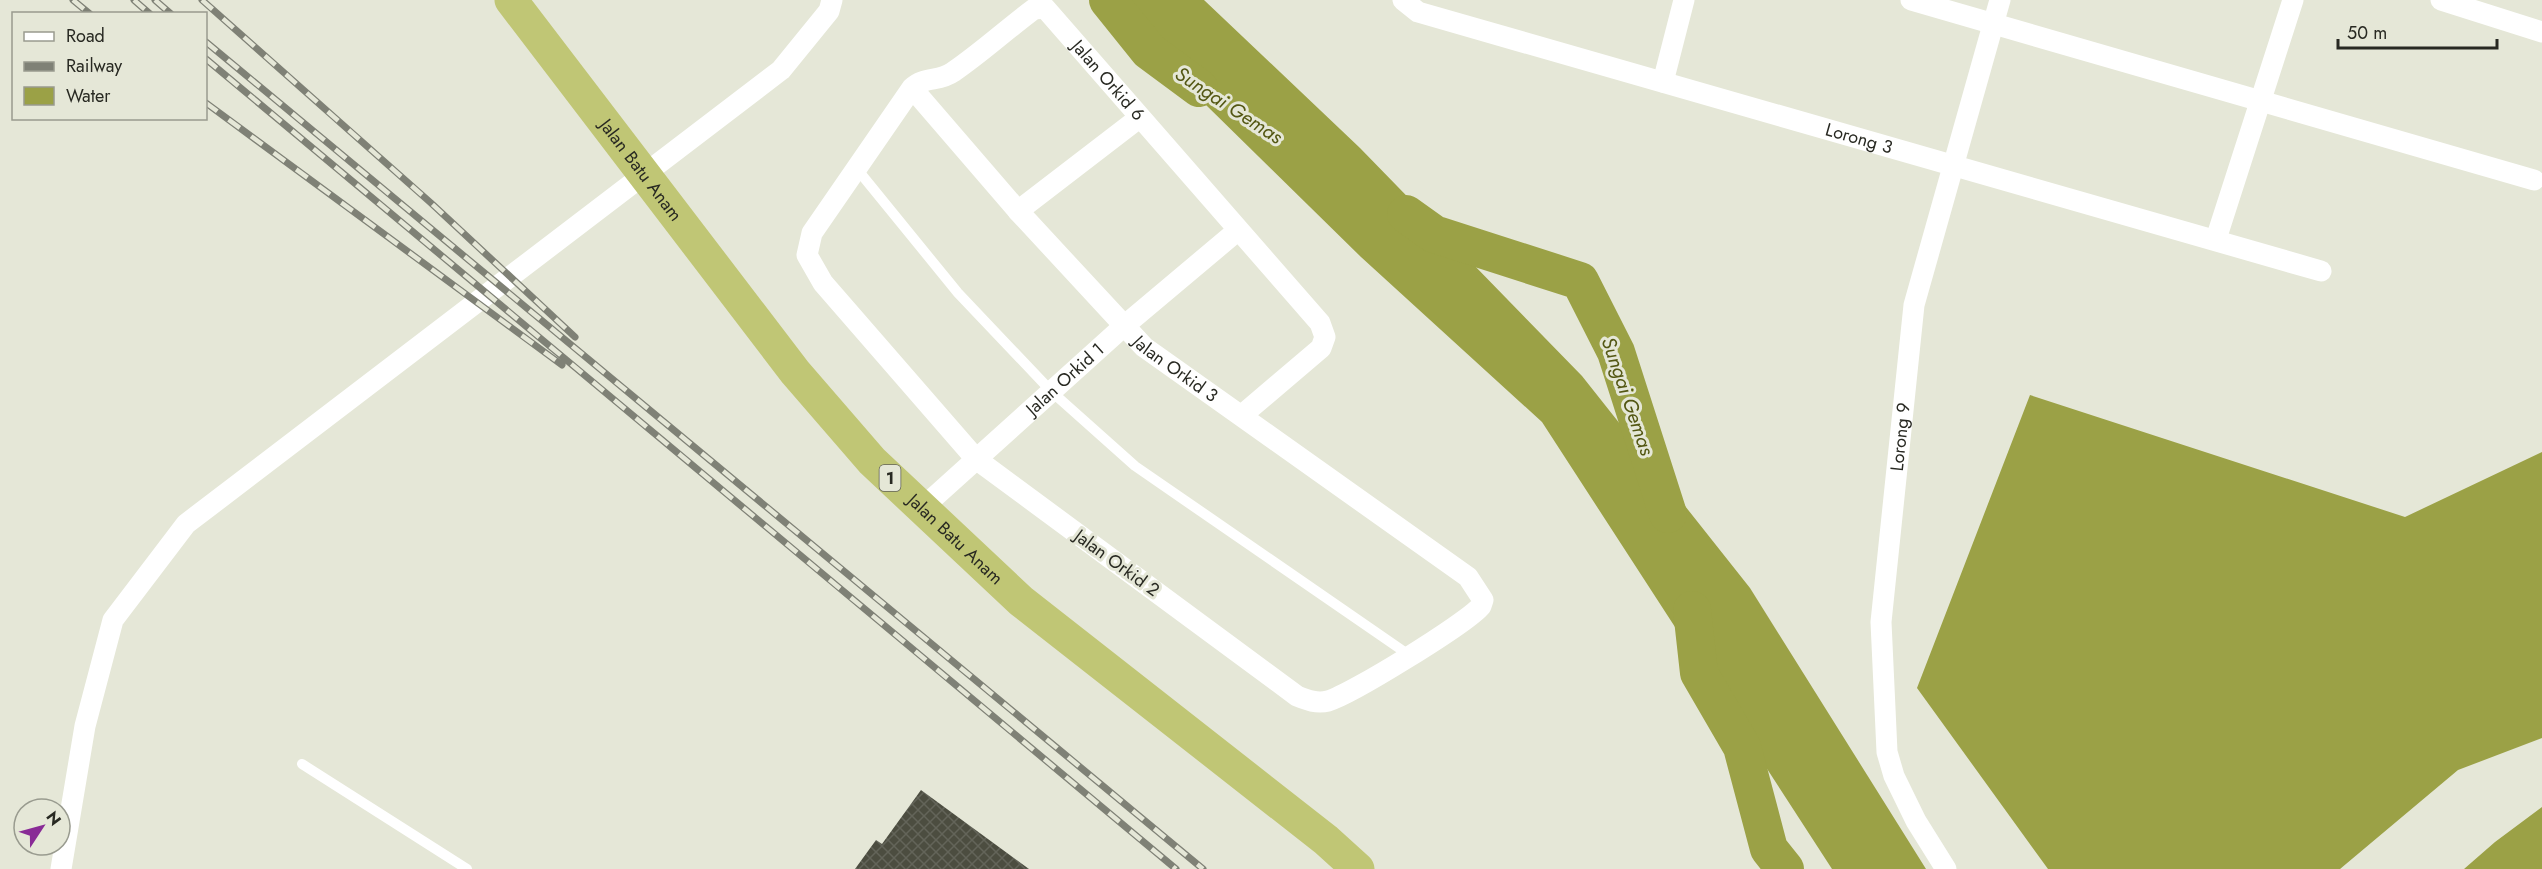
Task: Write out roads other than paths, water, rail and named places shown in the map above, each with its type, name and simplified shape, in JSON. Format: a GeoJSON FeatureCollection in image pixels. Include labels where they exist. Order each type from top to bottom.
{"type":"FeatureCollection","features":[{"type":"Feature","properties":{"kind":"highway","name":"Jalan Batu Anam"},"geometry":{"type":"LineString","coordinates":[[511,0],[795,372],[872,462],[1021,601],[1326,840],[1358,869]]}},
{"type":"Feature","properties":{"kind":"street"},"geometry":{"type":"LineString","coordinates":[[61,869],[86,726],[113,620],[186,524],[781,70],[828,11],[832,0]]}},
{"type":"Feature","properties":{"kind":"street","name":"Lorong 3"},"geometry":{"type":"LineString","coordinates":[[1403,0],[1418,12],[1951,165],[2216,238],[2321,271]]}},
{"type":"Feature","properties":{"kind":"street"},"geometry":{"type":"LineString","coordinates":[[1663,82],[1684,0]]}},
{"type":"Feature","properties":{"kind":"street"},"geometry":{"type":"LineString","coordinates":[[1911,0],[1994,22],[2534,180]]}},
{"type":"Feature","properties":{"kind":"street","name":"Lorong 9"},"geometry":{"type":"LineString","coordinates":[[1946,869],[1916,821],[1894,776],[1887,752],[1881,622],[1914,305],[1951,165],[2000,0]]}},
{"type":"Feature","properties":{"kind":"street"},"geometry":{"type":"LineString","coordinates":[[2216,238],[2293,0]]}},
{"type":"Feature","properties":{"kind":"street"},"geometry":{"type":"LineString","coordinates":[[2441,0],[2542,32]]}},
{"type":"Feature","properties":{"kind":"street","name":"Jalan Orkid 6"},"geometry":{"type":"LineString","coordinates":[[912,88],[919,81],[928,78],[936,80],[953,72],[1034,9],[1042,7],[1048,11],[1238,231],[1314,313],[1325,337],[1321,348],[1241,416]]}},
{"type":"Feature","properties":{"kind":"street"},"geometry":{"type":"LineString","coordinates":[[857,169],[912,88]]}},
{"type":"Feature","properties":{"kind":"street","name":"Jalan Orkid 3"},"geometry":{"type":"LineString","coordinates":[[912,88],[1018,211],[1144,347],[1468,577],[1483,600]]}},
{"type":"Feature","properties":{"kind":"street"},"geometry":{"type":"LineString","coordinates":[[1018,211],[1139,118]]}},
{"type":"Feature","properties":{"kind":"street","name":"Jalan Orkid 2"},"geometry":{"type":"LineString","coordinates":[[857,169],[812,233],[807,255],[823,283],[976,459],[1297,696],[1310,701],[1328,701],[1409,655],[1477,610],[1483,600]]}},
{"type":"Feature","properties":{"kind":"street","name":"Jalan Orkid 1"},"geometry":{"type":"LineString","coordinates":[[921,509],[1124,326],[1238,231]]}},
{"type":"Feature","properties":{"kind":"lane"},"geometry":{"type":"LineString","coordinates":[[857,169],[958,293],[1052,392],[1135,466],[1409,655]]}},
{"type":"Feature","properties":{"kind":"lane"},"geometry":{"type":"LineString","coordinates":[[302,764],[467,869]]}},
{"type":"Feature","properties":{"kind":"water"},"geometry":{"type":"Polygon","coordinates":[[[1099,0],[1204,0],[1360,148],[1582,376],[1750,588],[1926,869],[1832,869],[1542,422],[1361,257],[1099,0]]]}},
{"type":"Feature","properties":{"kind":"water"},"geometry":{"type":"Polygon","coordinates":[[[2030,395],[2405,517],[2542,452],[2542,738],[2458,770],[2340,869],[2048,869],[1917,688],[2030,395]]]}},
{"type":"Feature","properties":{"kind":"water"},"geometry":{"type":"Polygon","coordinates":[[[2542,807],[2542,869],[2464,869],[2495,842],[2542,807]]]}},
{"type":"Feature","properties":{"kind":"waterway","name":"Sungai Gemas"},"geometry":{"type":"LineString","coordinates":[[1108,0],[1149,51],[1199,88]]}},
{"type":"Feature","properties":{"kind":"waterway","name":"Sungai Gemas"},"geometry":{"type":"LineString","coordinates":[[1406,214],[1434,234],[1580,281],[1616,352],[1668,514]]}},
{"type":"Feature","properties":{"kind":"waterway","name":"Sungai Gemas"},"geometry":{"type":"LineString","coordinates":[[1692,610],[1699,673],[1742,747],[1769,849],[1785,869]]}},
{"type":"Feature","properties":{"kind":"railway"},"geometry":{"type":"LineString","coordinates":[[73,0],[88,12]]}},
{"type":"Feature","properties":{"kind":"railway"},"geometry":{"type":"LineString","coordinates":[[134,0],[148,12]]}},
{"type":"Feature","properties":{"kind":"railway"},"geometry":{"type":"LineString","coordinates":[[155,0],[169,12]]}},
{"type":"Feature","properties":{"kind":"railway"},"geometry":{"type":"LineString","coordinates":[[202,0],[431,203],[575,337]]}},
{"type":"Feature","properties":{"kind":"railway"},"geometry":{"type":"LineString","coordinates":[[207,43],[1203,869]]}},
{"type":"Feature","properties":{"kind":"railway"},"geometry":{"type":"LineString","coordinates":[[207,60],[1176,869]]}},
{"type":"Feature","properties":{"kind":"railway"},"geometry":{"type":"LineString","coordinates":[[207,104],[562,365]]}}]}
